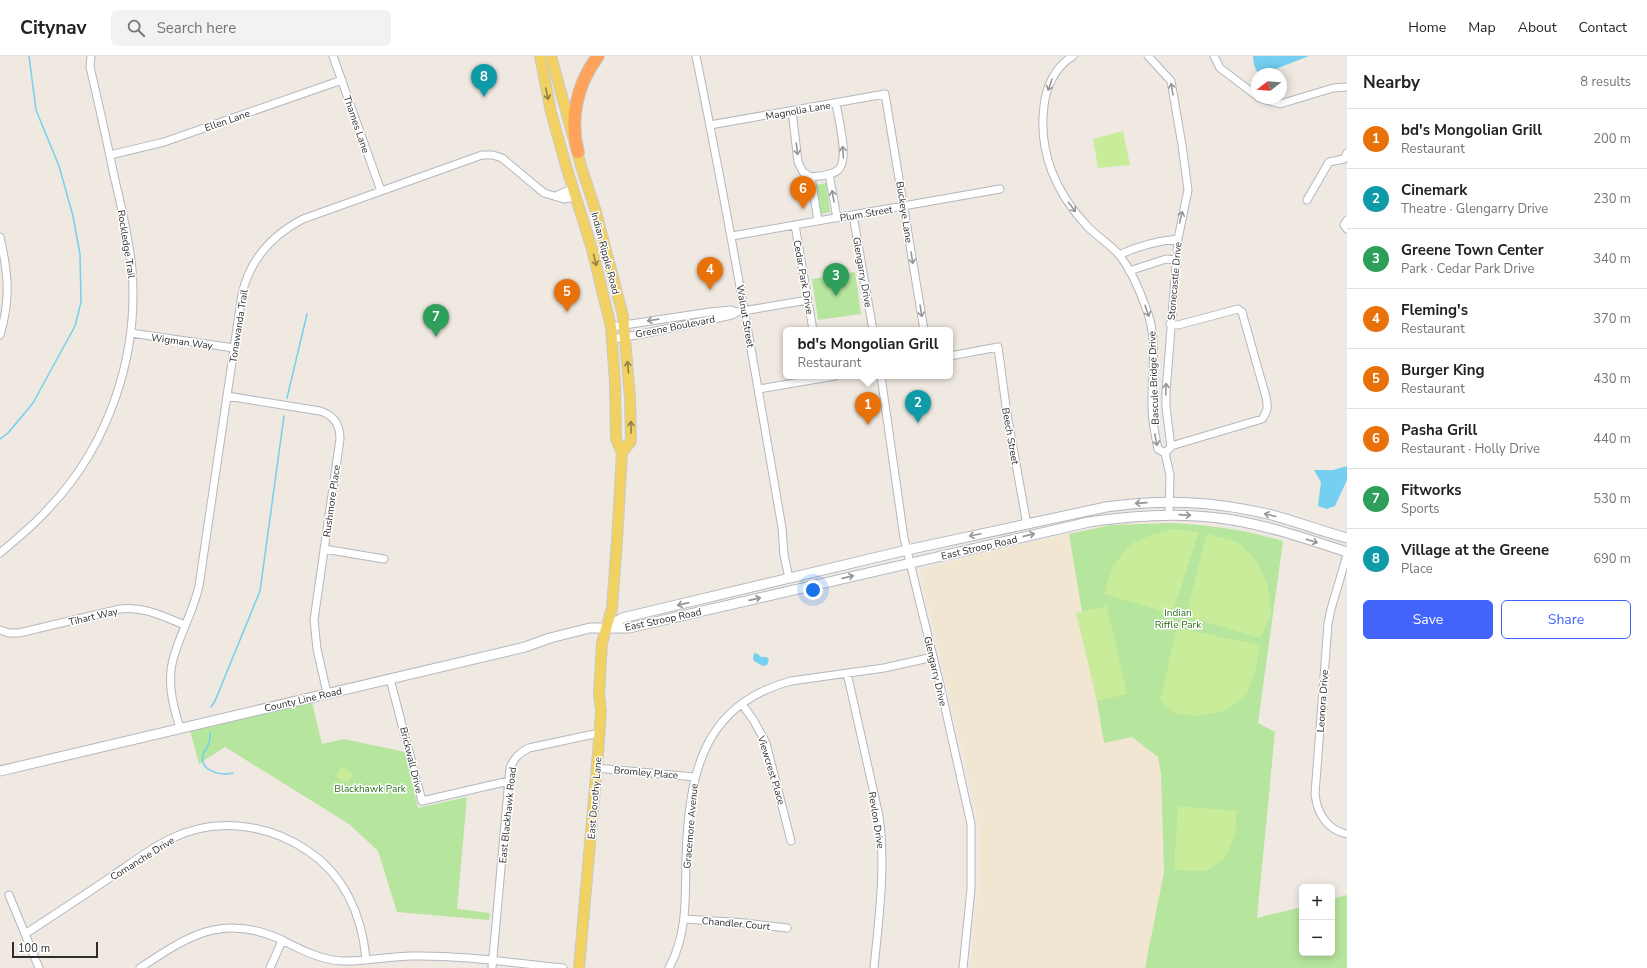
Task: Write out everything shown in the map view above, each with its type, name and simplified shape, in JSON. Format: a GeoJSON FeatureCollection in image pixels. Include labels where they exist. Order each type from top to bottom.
{"type":"FeatureCollection","features":[{"type":"Feature","properties":{"kind":"highway"},"geometry":{"type":"LineString","coordinates":[[578,152],[574,126],[577,99],[584,79],[598,56]]}},
{"type":"Feature","properties":{"kind":"main road","name":"Indian Ripple Road"},"geometry":{"type":"LineString","coordinates":[[540,56],[551,112],[592,249],[613,338],[616,439],[622,453],[612,608],[606,628]]}},
{"type":"Feature","properties":{"kind":"main road","name":"Indian Ripple Road"},"geometry":{"type":"LineString","coordinates":[[551,56],[596,212],[623,316],[630,398],[631,441],[622,453]]}},
{"type":"Feature","properties":{"kind":"main road"},"geometry":{"type":"LineString","coordinates":[[574,192],[584,192],[588,206],[596,212]]}},
{"type":"Feature","properties":{"kind":"main road","name":"East Stroop Road"},"geometry":{"type":"LineString","coordinates":[[606,628],[622,618],[907,550],[1106,507],[1138,503],[1169,501],[1213,504],[1245,509],[1347,538]]}},
{"type":"Feature","properties":{"kind":"main road","name":"East Stroop Road"},"geometry":{"type":"LineString","coordinates":[[606,628],[629,628],[1089,522],[1131,516],[1169,514],[1248,523],[1294,535],[1347,552]]}},
{"type":"Feature","properties":{"kind":"main road"},"geometry":{"type":"LineString","coordinates":[[698,600],[708,603],[713,609],[718,602],[727,600],[739,590]]}},
{"type":"Feature","properties":{"kind":"main road","name":"County Line Road"},"geometry":{"type":"LineString","coordinates":[[0,771],[525,647],[550,638],[590,628],[606,628]]}},
{"type":"Feature","properties":{"kind":"main road","name":"East Dorothy Lane"},"geometry":{"type":"LineString","coordinates":[[579,968],[601,711],[599,694],[602,643],[606,628]]}},
{"type":"Feature","properties":{"kind":"street","name":"Rockledge Trail"},"geometry":{"type":"LineString","coordinates":[[0,553],[50,508],[84,463],[102,430],[114,401],[125,366],[131,333],[133,288],[131,258],[126,228],[90,67],[91,56]]}},
{"type":"Feature","properties":{"kind":"street","name":"Thames Lane"},"geometry":{"type":"LineString","coordinates":[[333,56],[381,191]]}},
{"type":"Feature","properties":{"kind":"street","name":"Walnut Street"},"geometry":{"type":"LineString","coordinates":[[696,56],[732,236],[759,389],[789,578]]}},
{"type":"Feature","properties":{"kind":"street","name":"Bascule Bridge Drive"},"geometry":{"type":"LineString","coordinates":[[1074,56],[1068,59],[1053,76],[1045,100],[1042,124],[1047,160],[1053,177],[1072,207],[1087,226],[1119,255],[1129,271],[1146,309],[1154,341],[1152,419],[1158,449],[1165,453]]}},
{"type":"Feature","properties":{"kind":"street","name":"Stonecastle Drive"},"geometry":{"type":"LineString","coordinates":[[1148,56],[1171,81],[1188,190],[1178,239],[1166,372],[1166,407],[1170,446]]}},
{"type":"Feature","properties":{"kind":"street"},"geometry":{"type":"LineString","coordinates":[[1214,56],[1220,68],[1251,91]]}},
{"type":"Feature","properties":{"kind":"street","name":"Ellen Lane"},"geometry":{"type":"LineString","coordinates":[[110,155],[164,142],[342,80]]}},
{"type":"Feature","properties":{"kind":"street"},"geometry":{"type":"LineString","coordinates":[[1287,102],[1333,88],[1347,87]]}},
{"type":"Feature","properties":{"kind":"street","name":"Magnolia Lane"},"geometry":{"type":"LineString","coordinates":[[710,125],[885,94]]}},
{"type":"Feature","properties":{"kind":"street","name":"Buckeye Lane"},"geometry":{"type":"LineString","coordinates":[[885,94],[924,327]]}},
{"type":"Feature","properties":{"kind":"street"},"geometry":{"type":"LineString","coordinates":[[792,111],[798,162],[803,172],[811,177],[821,176],[837,171],[842,167],[844,155],[836,103]]}},
{"type":"Feature","properties":{"kind":"street","name":"Tonawanda Trail"},"geometry":{"type":"LineString","coordinates":[[180,728],[172,698],[171,674],[175,652],[199,586],[242,294],[247,276],[262,251],[272,240],[292,225],[303,219],[482,155],[488,154],[502,158],[544,193],[551,196],[574,192]]}},
{"type":"Feature","properties":{"kind":"street"},"geometry":{"type":"LineString","coordinates":[[1307,200],[1328,162],[1346,158]]}},
{"type":"Feature","properties":{"kind":"street"},"geometry":{"type":"LineString","coordinates":[[829,174],[837,218]]}},
{"type":"Feature","properties":{"kind":"street"},"geometry":{"type":"LineString","coordinates":[[811,177],[818,221]]}},
{"type":"Feature","properties":{"kind":"street","name":"Plum Street"},"geometry":{"type":"LineString","coordinates":[[732,236],[1000,189]]}},
{"type":"Feature","properties":{"kind":"street","name":"Glengarry Drive"},"geometry":{"type":"LineString","coordinates":[[853,215],[872,327]]}},
{"type":"Feature","properties":{"kind":"street"},"geometry":{"type":"LineString","coordinates":[[1347,220],[1344,225],[1347,229]]}},
{"type":"Feature","properties":{"kind":"street","name":"Cedar Park Drive"},"geometry":{"type":"LineString","coordinates":[[795,225],[812,327]]}},
{"type":"Feature","properties":{"kind":"street"},"geometry":{"type":"LineString","coordinates":[[0,237],[6,263],[8,293],[6,311],[0,335]]}},
{"type":"Feature","properties":{"kind":"street"},"geometry":{"type":"LineString","coordinates":[[1119,255],[1155,242],[1178,239]]}},
{"type":"Feature","properties":{"kind":"street"},"geometry":{"type":"LineString","coordinates":[[1129,271],[1166,259],[1176,260]]}},
{"type":"Feature","properties":{"kind":"street","name":"Greene Boulevard"},"geometry":{"type":"LineString","coordinates":[[613,338],[642,334],[732,315],[745,310],[808,300]]}},
{"type":"Feature","properties":{"kind":"street"},"geometry":{"type":"LineString","coordinates":[[1169,514],[1170,475],[1165,453],[1170,446],[1262,419],[1267,412],[1268,405],[1242,312],[1238,309],[1178,325],[1170,324]]}},
{"type":"Feature","properties":{"kind":"street","name":"Greene Boulevard"},"geometry":{"type":"LineString","coordinates":[[611,327],[710,312],[731,310],[737,312]]}},
{"type":"Feature","properties":{"kind":"street","name":"Wigman Way"},"geometry":{"type":"LineString","coordinates":[[131,333],[234,348]]}},
{"type":"Feature","properties":{"kind":"street","name":"Beech Street"},"geometry":{"type":"LineString","coordinates":[[953,355],[998,347],[1007,414],[1027,524]]}},
{"type":"Feature","properties":{"kind":"street"},"geometry":{"type":"LineString","coordinates":[[759,389],[811,379]]}},
{"type":"Feature","properties":{"kind":"street","name":"Glengarry Drive"},"geometry":{"type":"LineString","coordinates":[[881,379],[898,502],[907,550],[933,657],[970,824],[970,889],[963,968]]}},
{"type":"Feature","properties":{"kind":"street","name":"Rushmore Place"},"geometry":{"type":"LineString","coordinates":[[227,396],[320,411],[329,415],[336,422],[340,430],[314,625],[316,649],[327,693]]}},
{"type":"Feature","properties":{"kind":"street"},"geometry":{"type":"LineString","coordinates":[[324,550],[384,559]]}},
{"type":"Feature","properties":{"kind":"street","name":"Leonora Drive"},"geometry":{"type":"LineString","coordinates":[[1347,555],[1328,624],[1315,794],[1318,810],[1323,819],[1333,828],[1347,834]]}},
{"type":"Feature","properties":{"kind":"street","name":"Tihart Way"},"geometry":{"type":"LineString","coordinates":[[0,630],[9,633],[19,633],[120,609],[134,608],[147,610],[185,625]]}},
{"type":"Feature","properties":{"kind":"street","name":"Gracemore Avenue"},"geometry":{"type":"LineString","coordinates":[[669,968],[679,945],[685,918],[688,833],[695,777],[699,761],[712,736],[729,715],[754,695],[780,684],[884,668],[933,657]]}},
{"type":"Feature","properties":{"kind":"street","name":"Revlon Drive"},"geometry":{"type":"LineString","coordinates":[[846,674],[879,816],[882,838],[883,866],[874,968]]}},
{"type":"Feature","properties":{"kind":"street","name":"Brickwall Drive"},"geometry":{"type":"LineString","coordinates":[[390,679],[422,801],[509,781]]}},
{"type":"Feature","properties":{"kind":"street","name":"Viewcrest Place"},"geometry":{"type":"LineString","coordinates":[[742,704],[754,721],[766,744],[791,841]]}},
{"type":"Feature","properties":{"kind":"street","name":"East Blackhawk Road"},"geometry":{"type":"LineString","coordinates":[[492,965],[509,781],[512,763],[522,751],[529,748],[599,733]]}},
{"type":"Feature","properties":{"kind":"street","name":"Bromley Place"},"geometry":{"type":"LineString","coordinates":[[596,768],[695,777]]}},
{"type":"Feature","properties":{"kind":"street","name":"Comanche Drive"},"geometry":{"type":"LineString","coordinates":[[25,934],[170,839],[181,834],[205,828],[238,826],[261,829],[288,839],[312,854],[331,871],[346,891],[358,917],[362,931],[366,959]]}},
{"type":"Feature","properties":{"kind":"street"},"geometry":{"type":"LineString","coordinates":[[9,895],[39,968]]}},
{"type":"Feature","properties":{"kind":"street","name":"Chandler Court"},"geometry":{"type":"LineString","coordinates":[[685,918],[787,928]]}},
{"type":"Feature","properties":{"kind":"street"},"geometry":{"type":"LineString","coordinates":[[140,968],[179,943],[193,936],[208,931],[230,928],[261,932],[309,953],[341,961],[404,956],[430,956],[492,965],[563,968]]}},
{"type":"Feature","properties":{"kind":"street"},"geometry":{"type":"LineString","coordinates":[[270,968],[282,940]]}},
{"type":"Feature","properties":{"kind":"shaded area"},"geometry":{"type":"Polygon","coordinates":[[[1069,534],[1104,743],[1132,737],[1158,757],[1161,773],[1164,872],[1145,968],[971,968],[980,866],[980,838],[976,808],[920,571],[969,556],[1069,534]]]}},
{"type":"Feature","properties":{"kind":"green space"},"geometry":{"type":"Polygon","coordinates":[[[1123,131],[1130,165],[1098,168],[1093,139],[1123,131]]]}},
{"type":"Feature","properties":{"kind":"green space"},"geometry":{"type":"Polygon","coordinates":[[[826,183],[830,212],[821,214],[816,185],[826,183]]]}},
{"type":"Feature","properties":{"kind":"green space"},"geometry":{"type":"Polygon","coordinates":[[[855,272],[861,314],[818,320],[812,279],[855,272]]]}},
{"type":"Feature","properties":{"kind":"green space","name":"Indian Riffle Park"},"geometry":{"type":"Polygon","coordinates":[[[1171,523],[1200,525],[1255,534],[1283,541],[1258,723],[1275,732],[1257,918],[1299,908],[1299,956],[1335,956],[1335,898],[1347,895],[1347,968],[1145,968],[1164,872],[1161,773],[1158,757],[1132,737],[1104,743],[1069,534],[1111,525],[1171,523]]]}},
{"type":"Feature","properties":{"kind":"green space"},"geometry":{"type":"Polygon","coordinates":[[[1174,529],[1199,532],[1172,614],[1104,594],[1112,567],[1131,544],[1151,535],[1174,529]]]}},
{"type":"Feature","properties":{"kind":"green space"},"geometry":{"type":"Polygon","coordinates":[[[1207,534],[1238,542],[1258,563],[1268,586],[1271,615],[1260,638],[1186,616],[1207,534]]]}},
{"type":"Feature","properties":{"kind":"green space"},"geometry":{"type":"Polygon","coordinates":[[[1107,606],[1127,694],[1097,701],[1076,613],[1107,606]]]}},
{"type":"Feature","properties":{"kind":"green space"},"geometry":{"type":"Polygon","coordinates":[[[1177,628],[1260,645],[1255,671],[1247,694],[1225,711],[1199,716],[1176,714],[1160,700],[1177,628]]]}},
{"type":"Feature","properties":{"kind":"green space","name":"Blackhawk Park"},"geometry":{"type":"Polygon","coordinates":[[[312,702],[322,744],[344,739],[405,752],[418,808],[467,797],[457,909],[490,913],[489,920],[397,912],[378,851],[349,824],[225,747],[199,764],[190,730],[312,702]]]}},
{"type":"Feature","properties":{"kind":"green space"},"geometry":{"type":"Polygon","coordinates":[[[342,766],[353,774],[347,783],[335,776],[342,766]]]}},
{"type":"Feature","properties":{"kind":"green space"},"geometry":{"type":"Polygon","coordinates":[[[1178,806],[1237,811],[1235,835],[1225,858],[1206,871],[1174,870],[1178,806]]]}},
{"type":"Feature","properties":{"kind":"water"},"geometry":{"type":"Polygon","coordinates":[[[1253,56],[1309,56],[1278,68],[1255,68],[1253,56]]]}},
{"type":"Feature","properties":{"kind":"water"},"geometry":{"type":"Polygon","coordinates":[[[1347,466],[1347,480],[1335,506],[1327,509],[1318,506],[1321,482],[1314,470],[1333,470],[1347,466]]]}},
{"type":"Feature","properties":{"kind":"water"},"geometry":{"type":"Polygon","coordinates":[[[754,653],[761,657],[767,657],[769,660],[767,665],[763,666],[754,661],[754,653]]]}},
{"type":"Feature","properties":{"kind":"waterway"},"geometry":{"type":"LineString","coordinates":[[0,439],[8,433],[33,403],[75,326],[81,302],[80,254],[73,216],[59,166],[36,110],[29,56]]}},
{"type":"Feature","properties":{"kind":"waterway"},"geometry":{"type":"LineString","coordinates":[[287,398],[307,314]]}},
{"type":"Feature","properties":{"kind":"waterway"},"geometry":{"type":"LineString","coordinates":[[211,707],[215,701],[260,591],[284,416]]}},
{"type":"Feature","properties":{"kind":"waterway"},"geometry":{"type":"LineString","coordinates":[[210,733],[209,743],[203,755],[204,765],[208,769],[217,773],[233,773]]}},
{"type":"Feature","properties":{"kind":"place","name":"Village at the Greene"},"geometry":{"type":"Point","coordinates":[484,97]}},
{"type":"Feature","properties":{"kind":"place","name":"Pasha Grill"},"geometry":{"type":"Point","coordinates":[803,209]}},
{"type":"Feature","properties":{"kind":"place","name":"Fleming's"},"geometry":{"type":"Point","coordinates":[710,290]}},
{"type":"Feature","properties":{"kind":"place","name":"Greene Town Center"},"geometry":{"type":"Point","coordinates":[836,296]}},
{"type":"Feature","properties":{"kind":"place","name":"Burger King"},"geometry":{"type":"Point","coordinates":[567,312]}},
{"type":"Feature","properties":{"kind":"place","name":"Fitworks"},"geometry":{"type":"Point","coordinates":[436,337]}},
{"type":"Feature","properties":{"kind":"place","name":"Cinemark"},"geometry":{"type":"Point","coordinates":[918,423]}},
{"type":"Feature","properties":{"kind":"place","name":"bd's Mongolian Grill"},"geometry":{"type":"Point","coordinates":[868,425]}}]}
